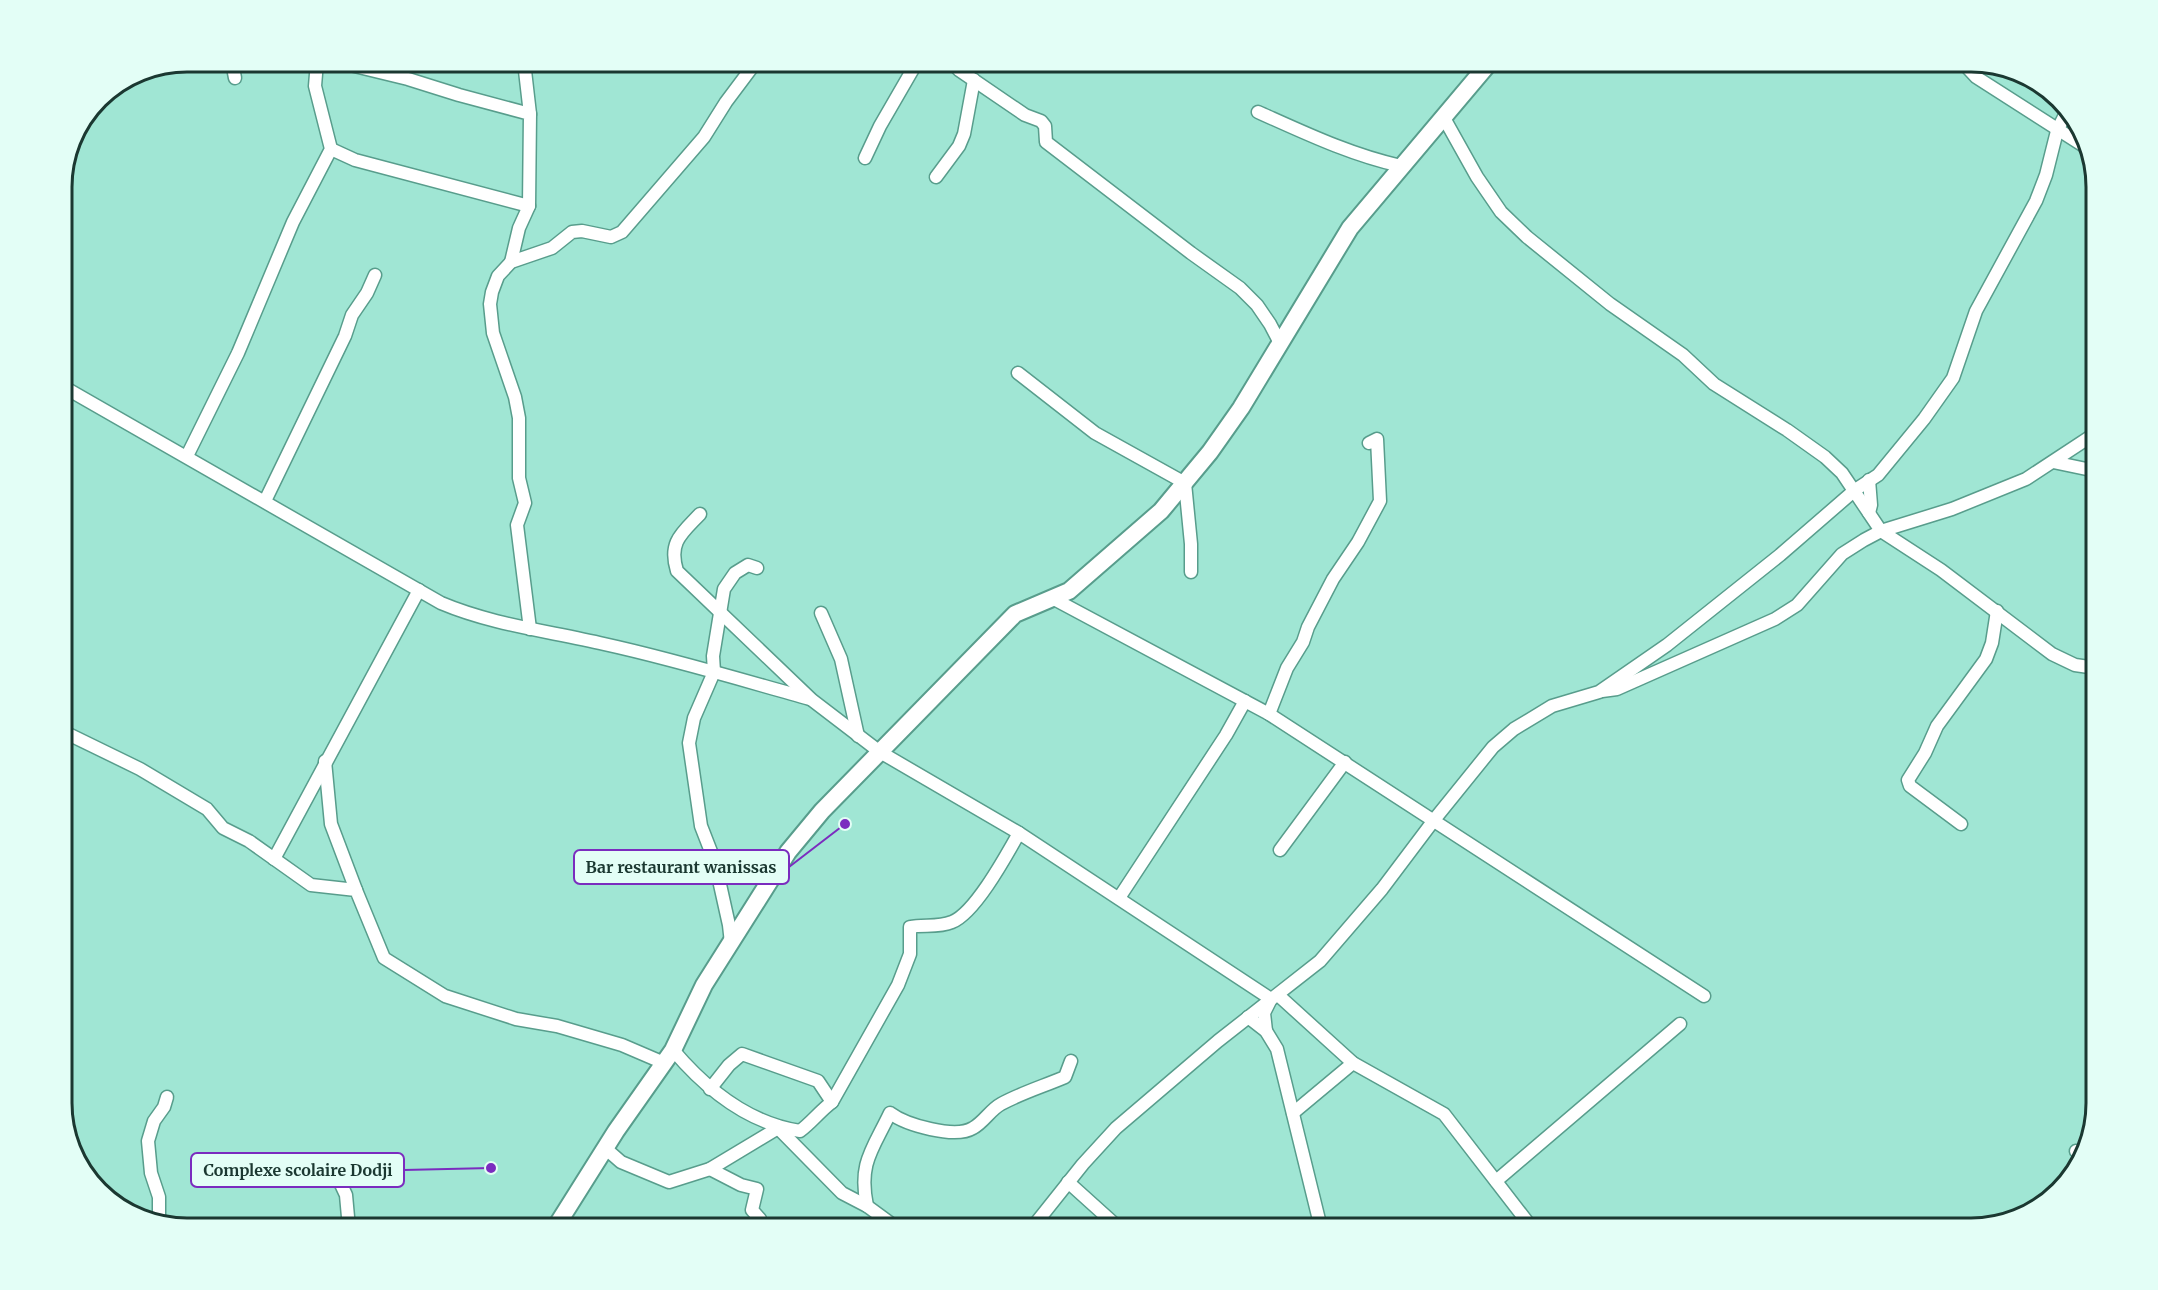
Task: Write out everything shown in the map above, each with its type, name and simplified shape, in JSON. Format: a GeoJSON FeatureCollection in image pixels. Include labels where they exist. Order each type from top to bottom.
{"type":"FeatureCollection","features":[{"type":"Feature","properties":{"kind":"main road"},"geometry":{"type":"LineString","coordinates":[[564,1218],[605,1148],[668,1056],[704,985],[788,852],[822,812],[1015,614],[1069,591],[1141,530],[1185,483],[1241,408],[1350,228],[1481,72]]}},
{"type":"Feature","properties":{"kind":"street"},"geometry":{"type":"LineString","coordinates":[[234,72],[235,78]]}},
{"type":"Feature","properties":{"kind":"street"},"geometry":{"type":"LineString","coordinates":[[187,456],[238,353],[293,222],[331,149],[315,86],[316,72]]}},
{"type":"Feature","properties":{"kind":"street"},"geometry":{"type":"LineString","coordinates":[[379,72],[530,114]]}},
{"type":"Feature","properties":{"kind":"street"},"geometry":{"type":"LineString","coordinates":[[511,262],[519,228],[529,206],[530,114],[525,72]]}},
{"type":"Feature","properties":{"kind":"street"},"geometry":{"type":"LineString","coordinates":[[530,629],[518,525],[525,503],[519,478],[519,418],[493,333],[490,304],[495,282],[511,262],[552,248],[573,231],[610,237],[622,232],[704,137],[746,72]]}},
{"type":"Feature","properties":{"kind":"street"},"geometry":{"type":"LineString","coordinates":[[865,158],[880,126],[911,72]]}},
{"type":"Feature","properties":{"kind":"street"},"geometry":{"type":"LineString","coordinates":[[964,72],[1025,115],[1041,121],[1045,126],[1046,142],[1240,288],[1257,305],[1280,343]]}},
{"type":"Feature","properties":{"kind":"street"},"geometry":{"type":"LineString","coordinates":[[1971,72],[2076,142]]}},
{"type":"Feature","properties":{"kind":"street"},"geometry":{"type":"LineString","coordinates":[[936,177],[959,146],[964,134],[974,80]]}},
{"type":"Feature","properties":{"kind":"street"},"geometry":{"type":"LineString","coordinates":[[1258,112],[1335,146],[1370,159],[1401,166]]}},
{"type":"Feature","properties":{"kind":"street"},"geometry":{"type":"LineString","coordinates":[[1443,118],[1477,177],[1501,212],[1527,237],[1610,304],[1683,355],[1714,384],[1825,457],[1842,473],[1881,531],[1941,570],[2052,654],[2075,665],[2086,667]]}},
{"type":"Feature","properties":{"kind":"street"},"geometry":{"type":"LineString","coordinates":[[1599,692],[1667,645],[1780,555],[1854,490],[1878,475],[1895,456],[1942,396],[1953,378],[1976,311],[2036,201],[2046,175],[2057,130],[2063,118]]}},
{"type":"Feature","properties":{"kind":"street"},"geometry":{"type":"LineString","coordinates":[[331,149],[355,160],[529,206]]}},
{"type":"Feature","properties":{"kind":"street"},"geometry":{"type":"LineString","coordinates":[[265,501],[345,336],[352,315],[367,293],[375,275]]}},
{"type":"Feature","properties":{"kind":"street"},"geometry":{"type":"LineString","coordinates":[[1018,373],[1095,433],[1185,483],[1191,544],[1191,572]]}},
{"type":"Feature","properties":{"kind":"street"},"geometry":{"type":"LineString","coordinates":[[72,392],[457,610],[530,629],[612,646],[812,700]]}},
{"type":"Feature","properties":{"kind":"street"},"geometry":{"type":"LineString","coordinates":[[1269,714],[1287,668],[1303,642],[1308,627],[1333,579],[1358,542],[1380,501],[1377,439],[1369,443]]}},
{"type":"Feature","properties":{"kind":"street"},"geometry":{"type":"LineString","coordinates":[[1040,1218],[1116,1128],[1164,1085],[1320,961],[1382,889],[1493,747],[1514,729],[1552,706],[1617,689],[1786,612],[1797,605],[1842,554],[1881,531],[1952,509],[2026,479],[2086,440]]}},
{"type":"Feature","properties":{"kind":"street"},"geometry":{"type":"LineString","coordinates":[[2053,462],[2086,469]]}},
{"type":"Feature","properties":{"kind":"street"},"geometry":{"type":"LineString","coordinates":[[1869,480],[1871,505],[1869,513]]}},
{"type":"Feature","properties":{"kind":"street"},"geometry":{"type":"LineString","coordinates":[[700,514],[674,546],[675,564],[681,575],[812,700],[880,752],[1019,833],[1274,997],[1353,1063],[1444,1114],[1525,1218]]}},
{"type":"Feature","properties":{"kind":"street"},"geometry":{"type":"LineString","coordinates":[[731,943],[716,862],[701,826],[696,782],[689,751],[690,735],[694,718],[714,672],[713,656],[724,589],[729,580],[745,567],[750,565],[757,568]]}},
{"type":"Feature","properties":{"kind":"street"},"geometry":{"type":"LineString","coordinates":[[274,859],[419,590]]}},
{"type":"Feature","properties":{"kind":"street"},"geometry":{"type":"LineString","coordinates":[[1052,598],[1269,714],[1704,996]]}},
{"type":"Feature","properties":{"kind":"street"},"geometry":{"type":"LineString","coordinates":[[1961,824],[1910,786],[1908,780],[1925,753],[1937,726],[1986,659],[1992,643],[1996,611]]}},
{"type":"Feature","properties":{"kind":"street"},"geometry":{"type":"LineString","coordinates":[[821,613],[841,659],[858,736]]}},
{"type":"Feature","properties":{"kind":"street"},"geometry":{"type":"LineString","coordinates":[[1119,898],[1226,735],[1245,701]]}},
{"type":"Feature","properties":{"kind":"street"},"geometry":{"type":"LineString","coordinates":[[72,736],[140,768],[207,809],[223,828],[249,841],[311,885],[356,890]]}},
{"type":"Feature","properties":{"kind":"street"},"geometry":{"type":"LineString","coordinates":[[325,761],[332,824],[384,958],[445,996],[516,1019],[557,1026],[668,1056],[739,1109],[778,1128],[800,1131],[814,1121],[832,1102],[898,985],[910,954],[910,927],[950,923],[961,916],[986,886],[1019,833]]}},
{"type":"Feature","properties":{"kind":"street"},"geometry":{"type":"LineString","coordinates":[[1280,850],[1345,762]]}},
{"type":"Feature","properties":{"kind":"street"},"geometry":{"type":"LineString","coordinates":[[1266,1031],[1264,1013],[1274,997]]}},
{"type":"Feature","properties":{"kind":"street"},"geometry":{"type":"LineString","coordinates":[[1248,1017],[1266,1031],[1277,1049],[1319,1218]]}},
{"type":"Feature","properties":{"kind":"street"},"geometry":{"type":"LineString","coordinates":[[1497,1181],[1680,1024]]}},
{"type":"Feature","properties":{"kind":"street"},"geometry":{"type":"LineString","coordinates":[[710,1089],[729,1065],[742,1054],[818,1081],[832,1102]]}},
{"type":"Feature","properties":{"kind":"street"},"geometry":{"type":"LineString","coordinates":[[867,1206],[864,1185],[865,1165],[890,1113],[920,1125],[950,1133],[964,1132],[977,1126],[999,1104],[1065,1077],[1071,1061]]}},
{"type":"Feature","properties":{"kind":"street"},"geometry":{"type":"LineString","coordinates":[[1293,1113],[1353,1063]]}},
{"type":"Feature","properties":{"kind":"street"},"geometry":{"type":"LineString","coordinates":[[159,1214],[159,1197],[149,1162],[148,1141],[154,1121],[168,1097]]}},
{"type":"Feature","properties":{"kind":"street"},"geometry":{"type":"LineString","coordinates":[[778,1128],[842,1193],[867,1206],[883,1218]]}},
{"type":"Feature","properties":{"kind":"street"},"geometry":{"type":"LineString","coordinates":[[605,1148],[621,1162],[669,1182],[710,1169],[778,1128]]}},
{"type":"Feature","properties":{"kind":"street"},"geometry":{"type":"LineString","coordinates":[[710,1169],[741,1185],[757,1189],[752,1210],[759,1218]]}},
{"type":"Feature","properties":{"kind":"street"},"geometry":{"type":"LineString","coordinates":[[339,1180],[346,1195],[348,1218]]}},
{"type":"Feature","properties":{"kind":"street"},"geometry":{"type":"LineString","coordinates":[[1068,1182],[1108,1218]]}},
{"type":"Feature","properties":{"kind":"place","name":"Bar restaurant wanissas"},"geometry":{"type":"Point","coordinates":[845,824]}},
{"type":"Feature","properties":{"kind":"place","name":"Complexe scolaire Dodji"},"geometry":{"type":"Point","coordinates":[491,1168]}}]}
